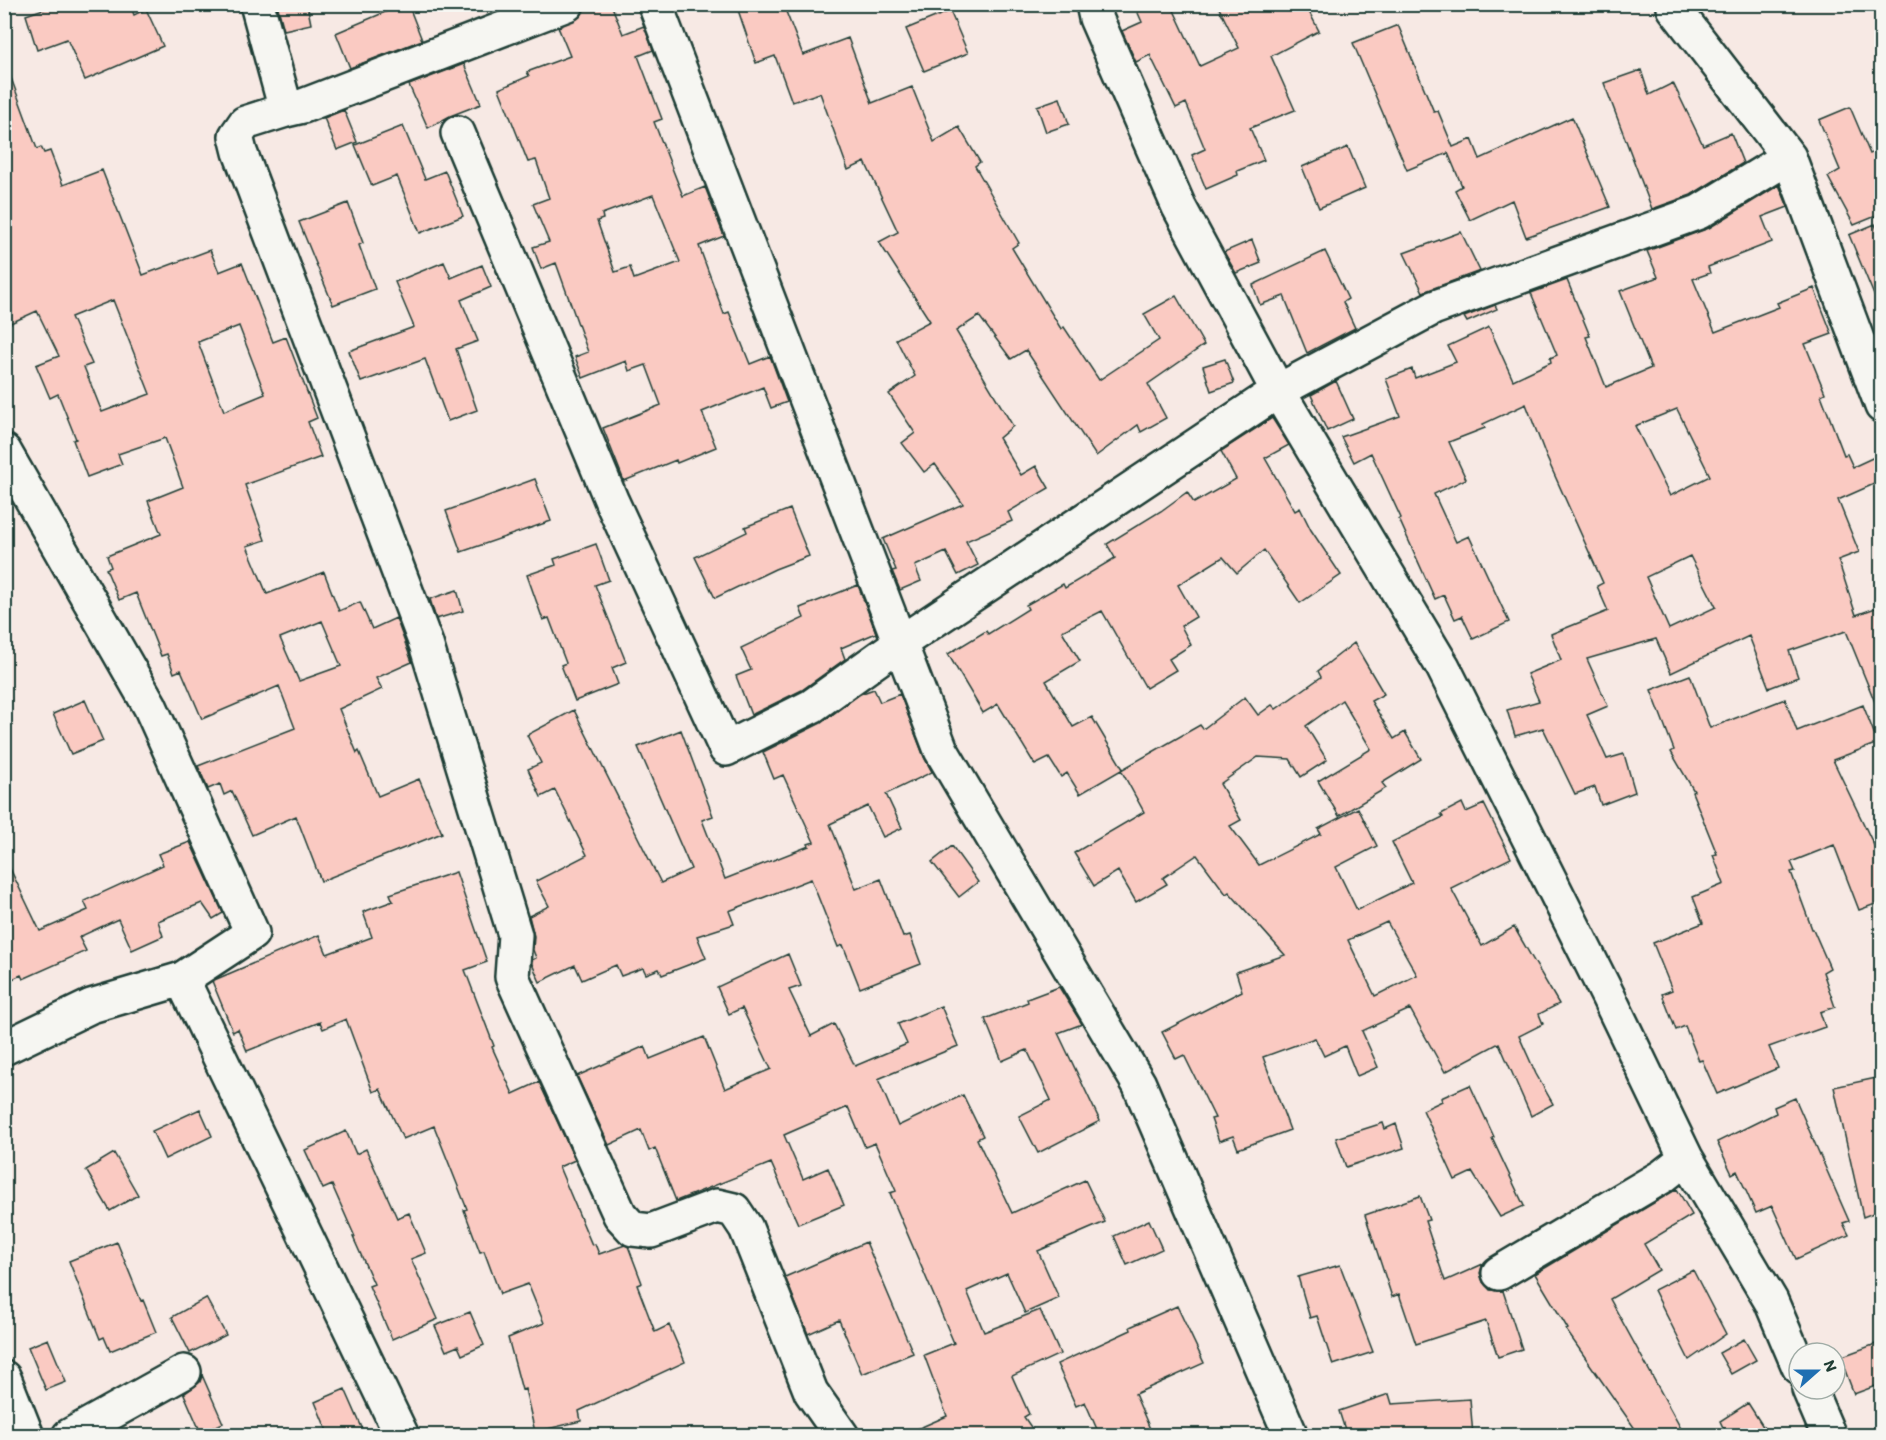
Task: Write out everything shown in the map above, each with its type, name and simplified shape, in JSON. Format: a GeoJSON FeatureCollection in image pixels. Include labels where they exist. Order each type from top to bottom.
{"type":"FeatureCollection","features":[{"type":"Feature","properties":{"kind":"street"},"geometry":{"type":"LineString","coordinates":[[258,4],[286,110]]}},
{"type":"Feature","properties":{"kind":"street"},"geometry":{"type":"LineString","coordinates":[[567,4],[303,106],[245,123],[236,135],[240,152],[426,644],[514,935],[512,977],[620,1215],[633,1229],[651,1231],[717,1206],[734,1210],[746,1228],[811,1392],[842,1436]]}},
{"type":"Feature","properties":{"kind":"street"},"geometry":{"type":"LineString","coordinates":[[655,4],[941,750],[1139,1084],[1291,1436]]}},
{"type":"Feature","properties":{"kind":"street"},"geometry":{"type":"LineString","coordinates":[[1093,4],[1096,18],[1179,207],[1278,391],[1443,667],[1603,985],[1686,1158],[1771,1301],[1788,1341]]}},
{"type":"Feature","properties":{"kind":"street"},"geometry":{"type":"LineString","coordinates":[[1673,6],[1789,157],[1881,406]]}},
{"type":"Feature","properties":{"kind":"street"},"geometry":{"type":"LineString","coordinates":[[458,133],[612,502],[726,749],[812,706],[900,643],[1278,391],[1432,308],[1699,212],[1789,157]]}},
{"type":"Feature","properties":{"kind":"street"},"geometry":{"type":"LineString","coordinates":[[4,451],[150,706],[252,933],[182,979],[91,1006],[4,1048]]}},
{"type":"Feature","properties":{"kind":"street"},"geometry":{"type":"LineString","coordinates":[[182,979],[402,1436]]}},
{"type":"Feature","properties":{"kind":"street"},"geometry":{"type":"LineString","coordinates":[[1499,1274],[1663,1176],[1686,1158]]}},
{"type":"Feature","properties":{"kind":"street"},"geometry":{"type":"LineString","coordinates":[[69,1436],[184,1372]]}},
{"type":"Feature","properties":{"kind":"street"},"geometry":{"type":"LineString","coordinates":[[4,1378],[27,1436]]}},
{"type":"Feature","properties":{"kind":"street"},"geometry":{"type":"LineString","coordinates":[[1814,1401],[1829,1436]]}},
{"type":"Feature","properties":{"kind":"building"},"geometry":{"type":"Polygon","coordinates":[[[58,4],[130,4],[134,15],[146,9],[163,46],[85,80],[67,39],[37,50],[26,15],[58,4]]]}},
{"type":"Feature","properties":{"kind":"building"},"geometry":{"type":"Polygon","coordinates":[[[277,4],[307,4],[311,24],[284,30],[277,4]]]}},
{"type":"Feature","properties":{"kind":"building"},"geometry":{"type":"Polygon","coordinates":[[[408,4],[422,40],[350,68],[336,33],[408,4]]]}},
{"type":"Feature","properties":{"kind":"building"},"geometry":{"type":"Polygon","coordinates":[[[585,4],[611,4],[623,34],[644,26],[653,50],[638,56],[662,119],[654,122],[683,196],[705,187],[724,236],[699,246],[724,314],[729,312],[750,364],[770,356],[787,402],[771,408],[763,387],[702,412],[716,447],[624,481],[603,428],[661,405],[646,365],[629,371],[626,361],[583,378],[575,357],[588,352],[556,263],[541,269],[533,247],[549,242],[533,204],[549,198],[536,160],[528,162],[499,89],[529,76],[527,72],[570,56],[558,27],[581,16],[585,4]],[[653,195],[602,214],[603,219],[597,221],[615,272],[630,267],[634,279],[680,262],[653,195]]]}},
{"type":"Feature","properties":{"kind":"building"},"geometry":{"type":"Polygon","coordinates":[[[736,4],[783,4],[803,55],[848,38],[872,103],[912,87],[934,142],[959,127],[980,162],[975,166],[1019,243],[1012,248],[1061,329],[1064,327],[1099,380],[1159,340],[1144,314],[1176,296],[1204,345],[1148,384],[1166,418],[1141,432],[1138,425],[1096,456],[1026,350],[1011,359],[979,316],[956,331],[1013,426],[999,438],[1021,475],[1036,466],[1049,488],[1008,512],[1012,521],[966,541],[978,565],[958,575],[946,552],[915,566],[921,581],[900,590],[892,571],[896,570],[883,539],[963,504],[935,464],[924,472],[902,443],[915,433],[889,394],[915,376],[896,339],[930,321],[879,242],[898,232],[865,162],[848,170],[820,93],[792,102],[775,56],[756,63],[736,4]]]}},
{"type":"Feature","properties":{"kind":"building"},"geometry":{"type":"Polygon","coordinates":[[[1134,4],[1171,4],[1200,66],[1239,48],[1217,4],[1305,4],[1319,31],[1271,56],[1295,110],[1250,128],[1264,160],[1237,171],[1238,175],[1206,189],[1192,155],[1205,149],[1186,103],[1176,108],[1150,55],[1136,62],[1122,31],[1142,22],[1134,4]]]}},
{"type":"Feature","properties":{"kind":"building"},"geometry":{"type":"Polygon","coordinates":[[[950,11],[968,53],[924,71],[906,29],[950,11]]]}},
{"type":"Feature","properties":{"kind":"building"},"geometry":{"type":"Polygon","coordinates":[[[1398,25],[1434,112],[1438,111],[1453,147],[1472,139],[1480,159],[1572,117],[1610,207],[1526,237],[1512,200],[1470,220],[1455,190],[1462,186],[1448,153],[1407,170],[1353,43],[1398,25]]]}},
{"type":"Feature","properties":{"kind":"building"},"geometry":{"type":"Polygon","coordinates":[[[464,64],[481,104],[450,116],[428,128],[409,85],[464,64]]]}},
{"type":"Feature","properties":{"kind":"building"},"geometry":{"type":"Polygon","coordinates":[[[7,67],[37,149],[41,147],[44,153],[50,151],[63,185],[102,170],[143,275],[210,250],[219,272],[242,263],[273,342],[286,337],[317,418],[308,422],[321,457],[245,485],[265,540],[247,546],[267,594],[324,572],[339,611],[360,602],[372,629],[396,618],[412,662],[376,678],[382,689],[339,709],[378,796],[419,779],[442,833],[321,881],[296,816],[252,835],[232,791],[224,795],[220,784],[208,789],[198,766],[295,728],[279,686],[202,719],[181,670],[174,673],[167,654],[161,656],[136,593],[119,600],[106,569],[111,567],[107,556],[161,534],[148,501],[183,487],[165,438],[118,454],[122,464],[87,477],[73,440],[76,439],[58,394],[50,398],[36,365],[59,356],[37,311],[4,326],[4,68],[7,67]],[[113,300],[71,317],[92,364],[84,367],[102,412],[150,394],[113,300]],[[239,326],[198,342],[224,411],[265,394],[239,326]],[[322,621],[280,638],[299,681],[341,666],[322,621]]]}},
{"type":"Feature","properties":{"kind":"building"},"geometry":{"type":"Polygon","coordinates":[[[1641,70],[1649,95],[1673,83],[1703,145],[1731,133],[1743,163],[1691,195],[1652,209],[1604,83],[1641,70]]]}},
{"type":"Feature","properties":{"kind":"building"},"geometry":{"type":"Polygon","coordinates":[[[1060,98],[1069,124],[1046,132],[1037,106],[1060,98]]]}},
{"type":"Feature","properties":{"kind":"building"},"geometry":{"type":"Polygon","coordinates":[[[1850,107],[1870,154],[1881,148],[1881,214],[1854,225],[1828,177],[1840,170],[1819,120],[1850,107]]]}},
{"type":"Feature","properties":{"kind":"building"},"geometry":{"type":"Polygon","coordinates":[[[344,110],[357,142],[337,150],[324,118],[344,110]]]}},
{"type":"Feature","properties":{"kind":"building"},"geometry":{"type":"Polygon","coordinates":[[[403,126],[425,179],[445,171],[463,216],[420,233],[397,176],[372,186],[355,145],[403,126]]]}},
{"type":"Feature","properties":{"kind":"building"},"geometry":{"type":"Polygon","coordinates":[[[1348,147],[1365,188],[1319,208],[1302,167],[1348,147]]]}},
{"type":"Feature","properties":{"kind":"building"},"geometry":{"type":"Polygon","coordinates":[[[1779,185],[1788,207],[1762,217],[1772,242],[1708,267],[1710,273],[1693,279],[1715,332],[1779,307],[1777,303],[1814,288],[1832,334],[1805,344],[1825,393],[1821,395],[1844,455],[1847,454],[1853,467],[1881,454],[1881,481],[1838,500],[1859,552],[1838,560],[1856,615],[1881,606],[1881,717],[1846,631],[1789,651],[1798,677],[1769,688],[1749,636],[1671,673],[1656,639],[1587,659],[1608,706],[1587,715],[1607,759],[1624,754],[1635,792],[1601,805],[1595,787],[1575,794],[1543,728],[1515,736],[1507,710],[1539,701],[1527,674],[1561,660],[1551,634],[1608,611],[1597,586],[1603,583],[1546,456],[1526,404],[1483,424],[1485,428],[1449,442],[1466,479],[1434,494],[1456,542],[1469,536],[1509,622],[1473,639],[1462,616],[1455,619],[1444,595],[1435,599],[1371,453],[1354,462],[1341,437],[1400,416],[1386,379],[1412,369],[1415,378],[1456,362],[1448,346],[1489,327],[1513,380],[1551,362],[1550,358],[1557,355],[1531,293],[1567,280],[1590,336],[1586,337],[1606,387],[1651,368],[1620,291],[1658,277],[1647,251],[1709,228],[1779,185]],[[1677,409],[1635,426],[1670,496],[1710,476],[1677,409]],[[1690,556],[1646,577],[1669,629],[1716,607],[1690,556]]]}},
{"type":"Feature","properties":{"kind":"building"},"geometry":{"type":"Polygon","coordinates":[[[348,203],[363,243],[359,245],[375,289],[333,305],[299,222],[348,203]]]}},
{"type":"Feature","properties":{"kind":"building"},"geometry":{"type":"Polygon","coordinates":[[[1875,224],[1881,240],[1881,312],[1849,235],[1875,224]]]}},
{"type":"Feature","properties":{"kind":"building"},"geometry":{"type":"Polygon","coordinates":[[[1461,232],[1480,271],[1423,292],[1404,253],[1461,232]]]}},
{"type":"Feature","properties":{"kind":"building"},"geometry":{"type":"Polygon","coordinates":[[[1252,240],[1261,263],[1236,273],[1224,252],[1252,240]]]}},
{"type":"Feature","properties":{"kind":"building"},"geometry":{"type":"Polygon","coordinates":[[[1325,251],[1348,299],[1343,302],[1355,328],[1307,353],[1284,296],[1260,305],[1253,285],[1325,251]]]}},
{"type":"Feature","properties":{"kind":"building"},"geometry":{"type":"Polygon","coordinates":[[[444,262],[451,278],[482,265],[491,287],[461,300],[478,341],[456,349],[477,410],[448,421],[425,359],[361,382],[349,351],[414,327],[395,282],[444,262]]]}},
{"type":"Feature","properties":{"kind":"building"},"geometry":{"type":"Polygon","coordinates":[[[1495,305],[1497,309],[1467,322],[1464,317],[1495,305]]]}},
{"type":"Feature","properties":{"kind":"building"},"geometry":{"type":"Polygon","coordinates":[[[1225,359],[1234,383],[1211,391],[1203,366],[1225,359]]]}},
{"type":"Feature","properties":{"kind":"building"},"geometry":{"type":"Polygon","coordinates":[[[1336,381],[1353,419],[1327,431],[1311,395],[1336,381]]]}},
{"type":"Feature","properties":{"kind":"building"},"geometry":{"type":"Polygon","coordinates":[[[1272,418],[1289,445],[1265,458],[1295,511],[1300,508],[1311,530],[1341,575],[1300,603],[1264,550],[1237,573],[1223,557],[1178,585],[1196,617],[1181,626],[1191,645],[1169,659],[1176,670],[1146,688],[1102,611],[1062,631],[1080,661],[1046,681],[1073,727],[1092,717],[1123,769],[1080,794],[1067,773],[1061,777],[1049,758],[1035,765],[998,704],[983,713],[948,654],[986,631],[988,634],[1028,609],[1026,605],[1063,584],[1065,588],[1115,558],[1107,544],[1187,492],[1194,503],[1236,479],[1221,451],[1272,418]]]}},
{"type":"Feature","properties":{"kind":"building"},"geometry":{"type":"Polygon","coordinates":[[[535,479],[551,521],[461,552],[446,511],[535,479]]]}},
{"type":"Feature","properties":{"kind":"building"},"geometry":{"type":"Polygon","coordinates":[[[790,509],[809,556],[775,569],[715,598],[695,557],[747,532],[745,527],[790,509]]]}},
{"type":"Feature","properties":{"kind":"building"},"geometry":{"type":"Polygon","coordinates":[[[596,544],[609,580],[595,585],[626,662],[612,668],[618,684],[575,701],[561,665],[566,663],[549,618],[543,620],[527,575],[556,565],[554,559],[596,544]]]}},
{"type":"Feature","properties":{"kind":"building"},"geometry":{"type":"Polygon","coordinates":[[[858,585],[876,633],[841,648],[845,659],[802,690],[751,715],[736,676],[751,670],[741,648],[804,618],[800,608],[858,585]]]}},
{"type":"Feature","properties":{"kind":"building"},"geometry":{"type":"Polygon","coordinates":[[[457,590],[463,611],[436,619],[430,599],[457,590]]]}},
{"type":"Feature","properties":{"kind":"building"},"geometry":{"type":"Polygon","coordinates":[[[1354,643],[1384,694],[1371,701],[1394,739],[1405,732],[1421,759],[1382,783],[1386,788],[1339,816],[1318,781],[1371,749],[1342,700],[1306,726],[1327,760],[1301,777],[1290,759],[1258,757],[1220,784],[1241,820],[1230,826],[1259,865],[1321,834],[1318,829],[1358,808],[1377,846],[1336,867],[1357,910],[1412,883],[1392,842],[1443,817],[1441,814],[1462,803],[1466,812],[1484,804],[1511,858],[1451,888],[1482,946],[1514,927],[1559,1004],[1539,1014],[1543,1024],[1519,1036],[1553,1104],[1531,1116],[1499,1043],[1445,1072],[1410,1009],[1362,1031],[1378,1067],[1357,1076],[1345,1046],[1324,1056],[1315,1038],[1263,1057],[1290,1130],[1238,1149],[1233,1136],[1219,1141],[1211,1119],[1215,1118],[1184,1055],[1176,1059],[1162,1032],[1242,991],[1236,972],[1285,955],[1229,892],[1226,894],[1197,855],[1163,878],[1167,884],[1136,902],[1118,871],[1094,886],[1074,853],[1144,812],[1121,770],[1200,725],[1203,729],[1245,697],[1258,715],[1272,705],[1276,709],[1321,677],[1318,671],[1354,643]],[[1387,922],[1348,940],[1375,996],[1417,975],[1387,922]]]}},
{"type":"Feature","properties":{"kind":"building"},"geometry":{"type":"Polygon","coordinates":[[[1690,675],[1710,728],[1785,699],[1797,731],[1863,705],[1878,743],[1833,760],[1881,860],[1881,902],[1859,910],[1834,845],[1791,862],[1795,871],[1791,872],[1812,929],[1830,968],[1823,972],[1835,1007],[1820,1012],[1825,1027],[1769,1047],[1778,1068],[1717,1094],[1702,1060],[1699,1061],[1685,1026],[1676,1030],[1662,994],[1672,990],[1653,943],[1703,923],[1693,897],[1724,884],[1713,855],[1717,854],[1692,792],[1694,791],[1671,752],[1674,750],[1651,690],[1690,675]]]}},
{"type":"Feature","properties":{"kind":"building"},"geometry":{"type":"Polygon","coordinates":[[[874,689],[880,702],[900,694],[932,772],[886,794],[902,828],[883,837],[868,806],[830,824],[856,889],[881,879],[903,937],[910,935],[921,964],[860,988],[843,945],[838,947],[811,879],[729,911],[734,924],[697,936],[706,958],[662,975],[659,969],[646,974],[643,968],[621,976],[616,965],[582,980],[575,965],[540,982],[532,964],[532,960],[536,958],[529,916],[549,906],[536,881],[587,855],[555,790],[541,797],[528,769],[541,763],[527,735],[574,710],[661,883],[691,869],[638,747],[681,730],[713,816],[702,820],[725,879],[814,842],[783,775],[774,779],[763,752],[821,723],[860,694],[874,689]]]}},
{"type":"Feature","properties":{"kind":"building"},"geometry":{"type":"Polygon","coordinates":[[[85,700],[103,741],[71,754],[53,714],[85,700]]]}},
{"type":"Feature","properties":{"kind":"building"},"geometry":{"type":"Polygon","coordinates":[[[190,842],[223,913],[213,919],[202,903],[158,921],[163,936],[132,950],[118,919],[79,937],[86,951],[23,979],[21,975],[4,983],[4,856],[40,931],[88,910],[84,901],[163,865],[158,854],[190,842]]]}},
{"type":"Feature","properties":{"kind":"building"},"geometry":{"type":"Polygon","coordinates":[[[952,846],[978,882],[959,897],[932,862],[952,846]]]}},
{"type":"Feature","properties":{"kind":"building"},"geometry":{"type":"Polygon","coordinates":[[[456,872],[487,962],[465,970],[494,1046],[492,1047],[513,1094],[539,1082],[575,1160],[559,1167],[592,1245],[595,1244],[599,1254],[628,1246],[642,1283],[637,1285],[655,1332],[669,1325],[685,1362],[579,1411],[581,1421],[535,1432],[525,1389],[522,1390],[508,1338],[544,1323],[528,1284],[500,1294],[484,1251],[480,1252],[464,1210],[467,1209],[434,1126],[403,1139],[380,1089],[373,1092],[346,1019],[323,1029],[320,1022],[247,1051],[238,1029],[233,1032],[212,981],[319,935],[327,954],[372,937],[363,912],[393,901],[390,894],[456,872]]]}},
{"type":"Feature","properties":{"kind":"building"},"geometry":{"type":"Polygon","coordinates":[[[788,954],[801,986],[789,990],[811,1036],[834,1024],[855,1066],[907,1044],[898,1024],[941,1006],[958,1046],[878,1079],[898,1126],[963,1095],[983,1136],[977,1139],[1012,1213],[1085,1180],[1105,1222],[1038,1251],[1059,1298],[1025,1313],[1007,1273],[967,1291],[984,1332],[1040,1310],[1060,1354],[1012,1376],[1029,1414],[1024,1417],[1037,1436],[901,1436],[947,1416],[924,1355],[954,1343],[890,1193],[896,1191],[875,1143],[865,1147],[848,1107],[784,1135],[803,1179],[828,1168],[844,1205],[798,1224],[771,1163],[676,1201],[655,1148],[649,1151],[641,1130],[609,1145],[577,1076],[645,1046],[650,1059],[704,1037],[725,1089],[771,1069],[742,1008],[729,1014],[717,987],[788,954]]]}},
{"type":"Feature","properties":{"kind":"building"},"geometry":{"type":"Polygon","coordinates":[[[1059,987],[1082,1024],[1058,1033],[1100,1121],[1038,1153],[1019,1116],[1051,1100],[1027,1050],[1002,1061],[985,1019],[1059,987]]]}},
{"type":"Feature","properties":{"kind":"building"},"geometry":{"type":"Polygon","coordinates":[[[1881,1077],[1881,1210],[1863,1217],[1834,1087],[1881,1077]]]}},
{"type":"Feature","properties":{"kind":"building"},"geometry":{"type":"Polygon","coordinates":[[[1470,1085],[1524,1206],[1500,1217],[1472,1172],[1455,1180],[1423,1110],[1442,1101],[1441,1098],[1470,1085]]]}},
{"type":"Feature","properties":{"kind":"building"},"geometry":{"type":"Polygon","coordinates":[[[1795,1098],[1849,1221],[1843,1223],[1849,1235],[1796,1259],[1772,1206],[1756,1213],[1737,1171],[1732,1174],[1717,1142],[1776,1113],[1774,1107],[1795,1098]]]}},
{"type":"Feature","properties":{"kind":"building"},"geometry":{"type":"Polygon","coordinates":[[[200,1109],[212,1136],[165,1159],[152,1131],[200,1109]]]}},
{"type":"Feature","properties":{"kind":"building"},"geometry":{"type":"Polygon","coordinates":[[[1383,1123],[1385,1129],[1396,1124],[1404,1148],[1346,1167],[1336,1138],[1383,1123]]]}},
{"type":"Feature","properties":{"kind":"building"},"geometry":{"type":"Polygon","coordinates":[[[346,1131],[356,1154],[366,1149],[397,1218],[409,1213],[426,1253],[411,1259],[438,1319],[392,1339],[369,1286],[374,1284],[332,1185],[323,1189],[305,1150],[346,1131]]]}},
{"type":"Feature","properties":{"kind":"building"},"geometry":{"type":"Polygon","coordinates":[[[114,1153],[138,1195],[110,1211],[86,1170],[114,1153]]]}},
{"type":"Feature","properties":{"kind":"building"},"geometry":{"type":"Polygon","coordinates":[[[1677,1189],[1692,1215],[1644,1244],[1659,1270],[1610,1299],[1685,1436],[1640,1436],[1566,1330],[1568,1329],[1535,1274],[1677,1189]]]}},
{"type":"Feature","properties":{"kind":"building"},"geometry":{"type":"Polygon","coordinates":[[[1420,1196],[1429,1220],[1425,1221],[1445,1281],[1483,1264],[1480,1273],[1483,1282],[1490,1290],[1503,1291],[1522,1349],[1498,1357],[1486,1321],[1416,1344],[1399,1294],[1392,1297],[1365,1215],[1420,1196]]]}},
{"type":"Feature","properties":{"kind":"building"},"geometry":{"type":"Polygon","coordinates":[[[1149,1220],[1162,1249],[1127,1265],[1114,1236],[1149,1220]]]}},
{"type":"Feature","properties":{"kind":"building"},"geometry":{"type":"Polygon","coordinates":[[[117,1242],[156,1332],[110,1351],[104,1337],[100,1339],[69,1261],[117,1242]]]}},
{"type":"Feature","properties":{"kind":"building"},"geometry":{"type":"Polygon","coordinates":[[[866,1242],[913,1353],[862,1374],[839,1320],[808,1334],[785,1277],[866,1242]]]}},
{"type":"Feature","properties":{"kind":"building"},"geometry":{"type":"Polygon","coordinates":[[[1340,1265],[1373,1352],[1333,1365],[1317,1316],[1310,1318],[1298,1277],[1340,1265]]]}},
{"type":"Feature","properties":{"kind":"building"},"geometry":{"type":"Polygon","coordinates":[[[1693,1270],[1726,1334],[1689,1360],[1654,1290],[1693,1270]]]}},
{"type":"Feature","properties":{"kind":"building"},"geometry":{"type":"Polygon","coordinates":[[[206,1298],[226,1335],[190,1353],[172,1317],[206,1298]]]}},
{"type":"Feature","properties":{"kind":"building"},"geometry":{"type":"Polygon","coordinates":[[[1177,1306],[1204,1363],[1135,1394],[1153,1436],[1100,1436],[1085,1402],[1076,1406],[1057,1364],[1177,1306]]]}},
{"type":"Feature","properties":{"kind":"building"},"geometry":{"type":"Polygon","coordinates":[[[470,1312],[484,1345],[462,1355],[458,1346],[446,1351],[435,1326],[470,1312]]]}},
{"type":"Feature","properties":{"kind":"building"},"geometry":{"type":"Polygon","coordinates":[[[48,1339],[66,1382],[46,1390],[28,1347],[48,1339]]]}},
{"type":"Feature","properties":{"kind":"building"},"geometry":{"type":"Polygon","coordinates":[[[1744,1339],[1756,1360],[1731,1374],[1719,1353],[1744,1339]]]}},
{"type":"Feature","properties":{"kind":"building"},"geometry":{"type":"Polygon","coordinates":[[[1881,1342],[1881,1384],[1854,1394],[1847,1376],[1847,1354],[1881,1342]]]}},
{"type":"Feature","properties":{"kind":"building"},"geometry":{"type":"Polygon","coordinates":[[[202,1375],[223,1423],[201,1433],[184,1394],[200,1382],[202,1375]]]}},
{"type":"Feature","properties":{"kind":"building"},"geometry":{"type":"Polygon","coordinates":[[[345,1389],[363,1430],[350,1436],[329,1436],[315,1402],[345,1389]]]}},
{"type":"Feature","properties":{"kind":"building"},"geometry":{"type":"Polygon","coordinates":[[[1389,1394],[1392,1404],[1470,1399],[1473,1436],[1347,1436],[1339,1411],[1389,1394]]]}},
{"type":"Feature","properties":{"kind":"building"},"geometry":{"type":"Polygon","coordinates":[[[1748,1403],[1769,1436],[1727,1436],[1720,1421],[1748,1403]]]}}]}
